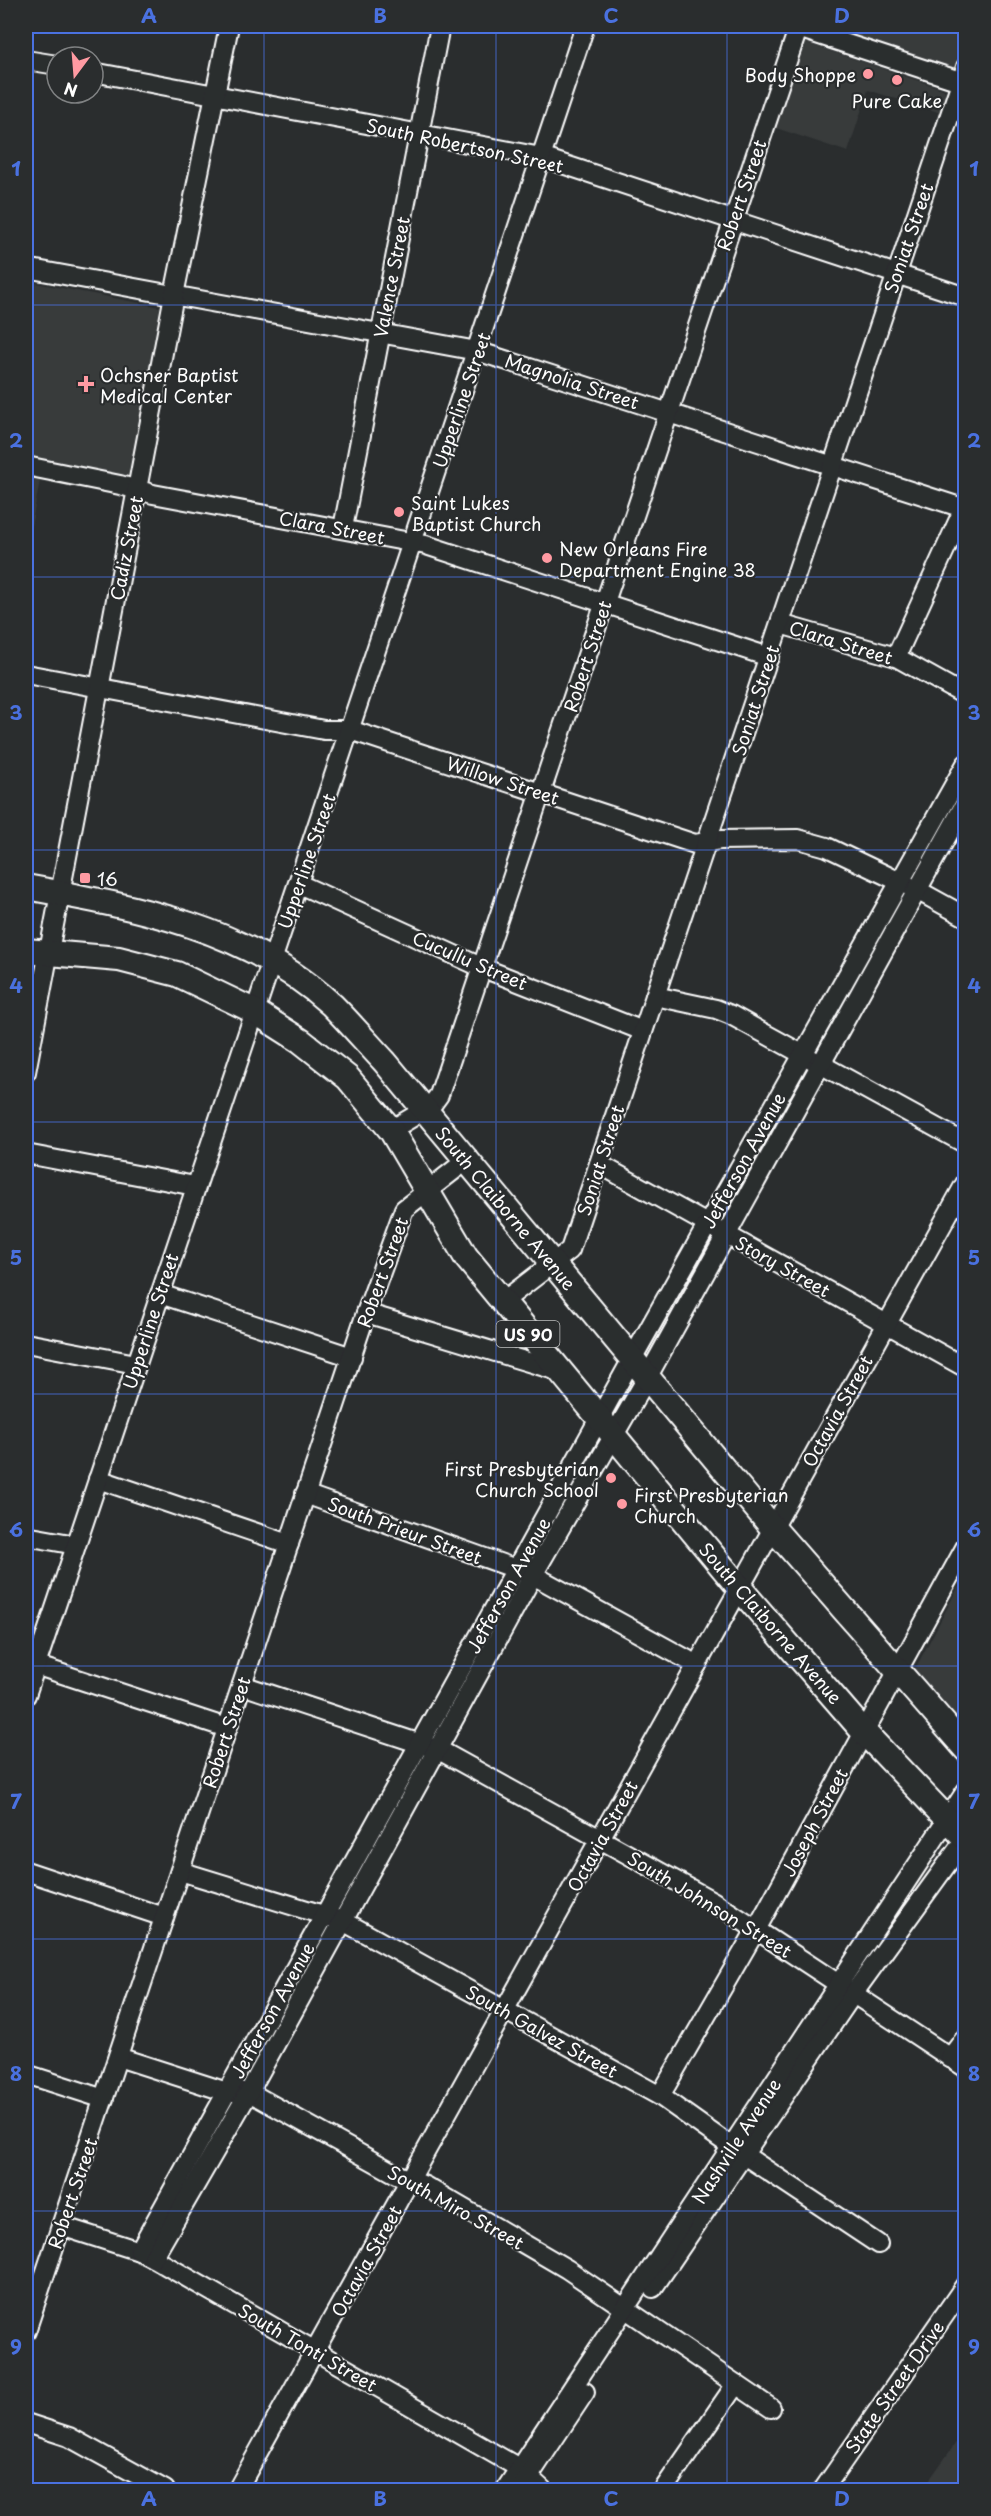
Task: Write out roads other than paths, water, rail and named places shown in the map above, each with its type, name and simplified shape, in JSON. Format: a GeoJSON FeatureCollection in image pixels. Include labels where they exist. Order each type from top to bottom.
{"type":"FeatureCollection","features":[{"type":"Feature","properties":{"kind":"main road","name":"South Claiborne Avenue"},"geometry":{"type":"LineString","coordinates":[[26,887],[182,921],[235,940],[272,961],[332,1006],[385,1062],[772,1527],[966,1749]]}},
{"type":"Feature","properties":{"kind":"main road","name":"South Claiborne Avenue"},"geometry":{"type":"LineString","coordinates":[[37,952],[118,959],[177,974],[254,1011],[301,1041],[348,1078],[391,1130],[466,1257],[502,1302],[740,1588],[863,1731],[965,1839]]}},
{"type":"Feature","properties":{"kind":"street","name":"Cadiz Street"},"geometry":{"type":"LineString","coordinates":[[26,1072],[37,952],[60,893],[174,295],[229,26]]}},
{"type":"Feature","properties":{"kind":"street","name":"Valence Street"},"geometry":{"type":"LineString","coordinates":[[343,528],[440,26]]}},
{"type":"Feature","properties":{"kind":"street","name":"Upperline Street"},"geometry":{"type":"LineString","coordinates":[[26,1695],[585,26]]}},
{"type":"Feature","properties":{"kind":"street"},"geometry":{"type":"LineString","coordinates":[[796,26],[964,77]]}},
{"type":"Feature","properties":{"kind":"street","name":"Robert Street"},"geometry":{"type":"LineString","coordinates":[[424,1111],[439,1095],[483,968],[796,26]]}},
{"type":"Feature","properties":{"kind":"street"},"geometry":{"type":"LineString","coordinates":[[26,60],[45,63]]}},
{"type":"Feature","properties":{"kind":"street","name":"South Robertson Street"},"geometry":{"type":"LineString","coordinates":[[105,74],[540,157],[966,297]]}},
{"type":"Feature","properties":{"kind":"street","name":"Soniat Street"},"geometry":{"type":"LineString","coordinates":[[502,1302],[570,1251],[896,273],[964,77]]}},
{"type":"Feature","properties":{"kind":"street","name":"Magnolia Street"},"geometry":{"type":"LineString","coordinates":[[26,268],[477,351],[965,507]]}},
{"type":"Feature","properties":{"kind":"street","name":"Clara Street"},"geometry":{"type":"LineString","coordinates":[[26,466],[138,490],[426,545],[769,657]]}},
{"type":"Feature","properties":{"kind":"street"},"geometry":{"type":"LineString","coordinates":[[896,657],[965,507]]}},
{"type":"Feature","properties":{"kind":"street","name":"Clara Street"},"geometry":{"type":"LineString","coordinates":[[780,624],[896,657],[966,696]]}},
{"type":"Feature","properties":{"kind":"street","name":"Willow Street"},"geometry":{"type":"LineString","coordinates":[[26,674],[324,730],[350,730],[695,844],[798,839],[827,847],[917,890],[966,917]]}},
{"type":"Feature","properties":{"kind":"street","name":"Jefferson Avenue"},"geometry":{"type":"LineString","coordinates":[[146,2254],[227,2092],[323,1916],[419,1745],[525,1573],[606,1428],[632,1359],[966,764]]}},
{"type":"Feature","properties":{"kind":"street","name":"Jefferson Avenue"},"geometry":{"type":"LineString","coordinates":[[606,1428],[647,1378],[966,802]]}},
{"type":"Feature","properties":{"kind":"street","name":"Cucullu Street"},"geometry":{"type":"LineString","coordinates":[[299,884],[483,968],[643,1031]]}},
{"type":"Feature","properties":{"kind":"street"},"geometry":{"type":"LineString","coordinates":[[655,996],[716,1009],[966,1144]]}},
{"type":"Feature","properties":{"kind":"street"},"geometry":{"type":"LineString","coordinates":[[391,1130],[424,1111]]}},
{"type":"Feature","properties":{"kind":"street"},"geometry":{"type":"LineString","coordinates":[[26,1154],[195,1186]]}},
{"type":"Feature","properties":{"kind":"street","name":"Robert Street"},"geometry":{"type":"LineString","coordinates":[[26,2331],[33,2284],[61,2226],[366,1313],[404,1209],[467,1160]]}},
{"type":"Feature","properties":{"kind":"street","name":"Story Street"},"geometry":{"type":"LineString","coordinates":[[599,1164],[966,1368]]}},
{"type":"Feature","properties":{"kind":"street","name":"Octavia Street"},"geometry":{"type":"LineString","coordinates":[[237,2490],[966,1182]]}},
{"type":"Feature","properties":{"kind":"street"},"geometry":{"type":"LineString","coordinates":[[160,1294],[352,1357]]}},
{"type":"Feature","properties":{"kind":"street"},"geometry":{"type":"LineString","coordinates":[[366,1313],[558,1371]]}},
{"type":"Feature","properties":{"kind":"street"},"geometry":{"type":"LineString","coordinates":[[26,1343],[136,1364]]}},
{"type":"Feature","properties":{"kind":"street"},"geometry":{"type":"LineString","coordinates":[[98,1479],[289,1544]]}},
{"type":"Feature","properties":{"kind":"street","name":"South Prieur Street"},"geometry":{"type":"LineString","coordinates":[[305,1494],[525,1573],[697,1665]]}},
{"type":"Feature","properties":{"kind":"street"},"geometry":{"type":"LineString","coordinates":[[26,1536],[76,1545]]}},
{"type":"Feature","properties":{"kind":"street","name":"Joseph Street"},"geometry":{"type":"LineString","coordinates":[[660,2096],[757,1928],[966,1546]]}},
{"type":"Feature","properties":{"kind":"street","name":"Jefferson Avenue"},"geometry":{"type":"LineString","coordinates":[[146,2254],[249,2092],[438,1750],[525,1573]]}},
{"type":"Feature","properties":{"kind":"street"},"geometry":{"type":"LineString","coordinates":[[36,1665],[227,1728]]}},
{"type":"Feature","properties":{"kind":"street","name":"South Johnson Street"},"geometry":{"type":"LineString","coordinates":[[242,1685],[438,1750],[757,1928],[966,2068]]}},
{"type":"Feature","properties":{"kind":"street","name":"Nashville Avenue"},"geometry":{"type":"LineString","coordinates":[[505,2490],[523,2479],[629,2313],[846,1989],[946,1818],[966,1791]]}},
{"type":"Feature","properties":{"kind":"street","name":"Nashville Avenue"},"geometry":{"type":"LineString","coordinates":[[846,1989],[965,1839]]}},
{"type":"Feature","properties":{"kind":"street"},"geometry":{"type":"LineString","coordinates":[[26,1871],[164,1917]]}},
{"type":"Feature","properties":{"kind":"street","name":"South Galvez Street"},"geometry":{"type":"LineString","coordinates":[[180,1871],[343,1921],[660,2096],[878,2244]]}},
{"type":"Feature","properties":{"kind":"street"},"geometry":{"type":"LineString","coordinates":[[950,2058],[966,2037]]}},
{"type":"Feature","properties":{"kind":"street","name":"South Miro Street"},"geometry":{"type":"LineString","coordinates":[[118,2057],[227,2092],[249,2092],[567,2269],[771,2408]]}},
{"type":"Feature","properties":{"kind":"street"},"geometry":{"type":"LineString","coordinates":[[26,2074],[104,2099]]}},
{"type":"Feature","properties":{"kind":"street","name":"South Tonti Street"},"geometry":{"type":"LineString","coordinates":[[61,2226],[146,2254],[315,2350],[543,2490]]}},
{"type":"Feature","properties":{"kind":"street","name":"State Street Drive"},"geometry":{"type":"LineString","coordinates":[[823,2490],[966,2284]]}},
{"type":"Feature","properties":{"kind":"street"},"geometry":{"type":"LineString","coordinates":[[663,2490],[736,2384]]}},
{"type":"Feature","properties":{"kind":"street"},"geometry":{"type":"LineString","coordinates":[[26,2423],[69,2437],[165,2490]]}},
{"type":"Feature","properties":{"kind":"place","name":"Body Shoppe"},"geometry":{"type":"Point","coordinates":[868,74]}},
{"type":"Feature","properties":{"kind":"place","name":"Pure Cake"},"geometry":{"type":"Point","coordinates":[897,80]}},
{"type":"Feature","properties":{"kind":"place","name":"Ochsner Baptist Medical Center"},"geometry":{"type":"Point","coordinates":[86,384]}},
{"type":"Feature","properties":{"kind":"place","name":"Saint Lukes Baptist Church"},"geometry":{"type":"Point","coordinates":[399,512]}},
{"type":"Feature","properties":{"kind":"place","name":"New Orleans Fire Department Engine 38"},"geometry":{"type":"Point","coordinates":[547,558]}},
{"type":"Feature","properties":{"kind":"place","name":"16"},"geometry":{"type":"Point","coordinates":[85,878]}},
{"type":"Feature","properties":{"kind":"place","name":"First Presbyterian Church School"},"geometry":{"type":"Point","coordinates":[611,1478]}},
{"type":"Feature","properties":{"kind":"place","name":"First Presbyterian Church"},"geometry":{"type":"Point","coordinates":[622,1504]}}]}
